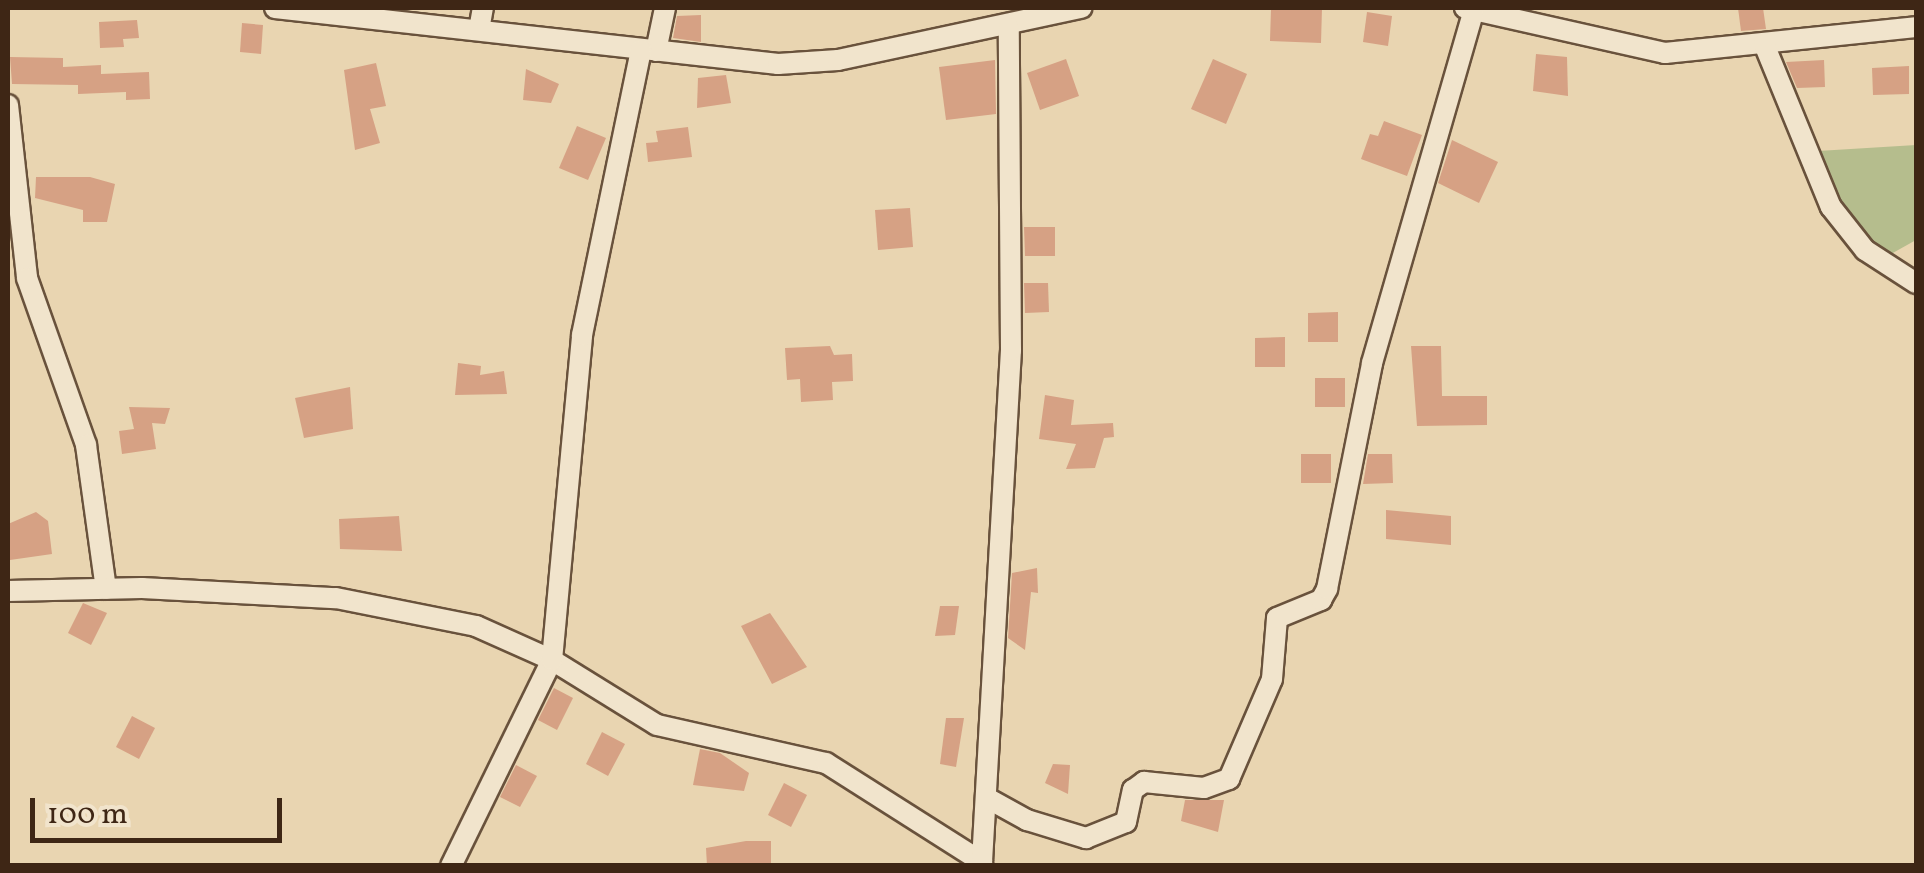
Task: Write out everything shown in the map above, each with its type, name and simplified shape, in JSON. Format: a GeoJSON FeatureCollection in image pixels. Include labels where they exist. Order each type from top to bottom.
{"type":"FeatureCollection","features":[{"type":"Feature","properties":{"kind":"street"},"geometry":{"type":"LineString","coordinates":[[276,8],[350,11],[778,64],[838,60],[1009,28],[1081,8]]}},
{"type":"Feature","properties":{"kind":"street"},"geometry":{"type":"LineString","coordinates":[[480,30],[483,8]]}},
{"type":"Feature","properties":{"kind":"street"},"geometry":{"type":"LineString","coordinates":[[451,866],[552,660],[582,335],[649,51],[665,8]]}},
{"type":"Feature","properties":{"kind":"street"},"geometry":{"type":"LineString","coordinates":[[988,798],[1027,820],[1086,838],[1126,822],[1132,790],[1144,782],[1204,788],[1229,779],[1272,679],[1277,618],[1321,600],[1326,588],[1372,363],[1469,9],[1665,53],[1916,27]]}},
{"type":"Feature","properties":{"kind":"street"},"geometry":{"type":"LineString","coordinates":[[8,591],[106,589],[336,598],[476,626],[552,660],[658,725],[826,764],[984,864],[1012,350],[1009,28]]}},
{"type":"Feature","properties":{"kind":"street"},"geometry":{"type":"LineString","coordinates":[[1764,44],[1832,207],[1865,250],[1916,283]]}},
{"type":"Feature","properties":{"kind":"street"},"geometry":{"type":"LineString","coordinates":[[8,105],[27,278],[86,445],[106,589]]}},
{"type":"Feature","properties":{"kind":"green space"},"geometry":{"type":"Polygon","coordinates":[[[1916,145],[1916,240],[1891,254],[1869,241],[1836,199],[1818,151],[1916,145]]]}},
{"type":"Feature","properties":{"kind":"building"},"geometry":{"type":"Polygon","coordinates":[[[1271,8],[1322,8],[1321,43],[1270,41],[1271,8]]]}},
{"type":"Feature","properties":{"kind":"building"},"geometry":{"type":"Polygon","coordinates":[[[1738,8],[1763,8],[1766,29],[1741,31],[1738,8]]]}},
{"type":"Feature","properties":{"kind":"building"},"geometry":{"type":"Polygon","coordinates":[[[1367,12],[1392,16],[1388,46],[1363,42],[1367,12]]]}},
{"type":"Feature","properties":{"kind":"building"},"geometry":{"type":"Polygon","coordinates":[[[701,15],[701,42],[673,38],[677,16],[701,15]]]}},
{"type":"Feature","properties":{"kind":"building"},"geometry":{"type":"Polygon","coordinates":[[[137,20],[139,38],[123,39],[124,47],[100,48],[99,22],[137,20]]]}},
{"type":"Feature","properties":{"kind":"building"},"geometry":{"type":"Polygon","coordinates":[[[242,23],[263,25],[261,54],[240,52],[242,23]]]}},
{"type":"Feature","properties":{"kind":"building"},"geometry":{"type":"Polygon","coordinates":[[[1536,54],[1567,57],[1568,96],[1533,91],[1536,54]]]}},
{"type":"Feature","properties":{"kind":"building"},"geometry":{"type":"Polygon","coordinates":[[[10,57],[63,58],[63,67],[101,65],[101,74],[149,72],[150,99],[126,100],[126,92],[78,94],[78,85],[12,84],[10,57]]]}},
{"type":"Feature","properties":{"kind":"building"},"geometry":{"type":"Polygon","coordinates":[[[1066,59],[1079,96],[1040,110],[1027,73],[1066,59]]]}},
{"type":"Feature","properties":{"kind":"building"},"geometry":{"type":"Polygon","coordinates":[[[1213,59],[1247,74],[1226,124],[1191,109],[1213,59]]]}},
{"type":"Feature","properties":{"kind":"building"},"geometry":{"type":"Polygon","coordinates":[[[995,60],[996,114],[946,120],[939,67],[995,60]]]}},
{"type":"Feature","properties":{"kind":"building"},"geometry":{"type":"Polygon","coordinates":[[[1824,60],[1825,87],[1797,88],[1786,62],[1824,60]]]}},
{"type":"Feature","properties":{"kind":"building"},"geometry":{"type":"Polygon","coordinates":[[[376,63],[386,106],[370,109],[380,143],[355,150],[344,70],[376,63]]]}},
{"type":"Feature","properties":{"kind":"building"},"geometry":{"type":"Polygon","coordinates":[[[1909,66],[1909,94],[1873,95],[1872,68],[1909,66]]]}},
{"type":"Feature","properties":{"kind":"building"},"geometry":{"type":"Polygon","coordinates":[[[526,69],[559,84],[551,103],[523,100],[526,69]]]}},
{"type":"Feature","properties":{"kind":"building"},"geometry":{"type":"Polygon","coordinates":[[[726,75],[731,103],[697,108],[698,78],[726,75]]]}},
{"type":"Feature","properties":{"kind":"building"},"geometry":{"type":"Polygon","coordinates":[[[1384,121],[1422,135],[1407,176],[1361,159],[1370,134],[1378,136],[1384,121]]]}},
{"type":"Feature","properties":{"kind":"building"},"geometry":{"type":"Polygon","coordinates":[[[577,126],[606,138],[588,180],[559,168],[577,126]]]}},
{"type":"Feature","properties":{"kind":"building"},"geometry":{"type":"Polygon","coordinates":[[[688,127],[692,157],[648,162],[646,143],[658,142],[656,131],[688,127]]]}},
{"type":"Feature","properties":{"kind":"building"},"geometry":{"type":"Polygon","coordinates":[[[1452,140],[1498,162],[1479,203],[1438,183],[1452,140]]]}},
{"type":"Feature","properties":{"kind":"building"},"geometry":{"type":"Polygon","coordinates":[[[36,177],[90,177],[115,184],[107,222],[83,222],[83,210],[35,198],[36,177]]]}},
{"type":"Feature","properties":{"kind":"building"},"geometry":{"type":"Polygon","coordinates":[[[910,208],[913,247],[878,250],[875,210],[910,208]]]}},
{"type":"Feature","properties":{"kind":"building"},"geometry":{"type":"Polygon","coordinates":[[[1024,227],[1055,227],[1055,256],[1025,256],[1024,227]]]}},
{"type":"Feature","properties":{"kind":"building"},"geometry":{"type":"Polygon","coordinates":[[[1024,283],[1048,283],[1049,312],[1025,313],[1024,283]]]}},
{"type":"Feature","properties":{"kind":"building"},"geometry":{"type":"Polygon","coordinates":[[[1338,312],[1338,342],[1308,342],[1308,313],[1338,312]]]}},
{"type":"Feature","properties":{"kind":"building"},"geometry":{"type":"Polygon","coordinates":[[[1285,337],[1285,367],[1255,367],[1255,338],[1285,337]]]}},
{"type":"Feature","properties":{"kind":"building"},"geometry":{"type":"Polygon","coordinates":[[[830,346],[834,355],[852,354],[853,381],[832,382],[833,400],[801,402],[800,379],[787,380],[785,348],[830,346]]]}},
{"type":"Feature","properties":{"kind":"building"},"geometry":{"type":"Polygon","coordinates":[[[1411,346],[1441,346],[1442,396],[1487,396],[1487,425],[1417,426],[1411,346]]]}},
{"type":"Feature","properties":{"kind":"building"},"geometry":{"type":"Polygon","coordinates":[[[458,363],[481,366],[480,375],[504,371],[507,394],[455,395],[458,363]]]}},
{"type":"Feature","properties":{"kind":"building"},"geometry":{"type":"Polygon","coordinates":[[[1315,378],[1345,378],[1345,407],[1315,407],[1315,378]]]}},
{"type":"Feature","properties":{"kind":"building"},"geometry":{"type":"Polygon","coordinates":[[[350,387],[353,429],[304,438],[295,398],[350,387]]]}},
{"type":"Feature","properties":{"kind":"building"},"geometry":{"type":"Polygon","coordinates":[[[1045,395],[1074,400],[1071,425],[1113,423],[1114,437],[1104,438],[1095,468],[1066,469],[1076,444],[1039,439],[1045,395]]]}},
{"type":"Feature","properties":{"kind":"building"},"geometry":{"type":"Polygon","coordinates":[[[129,407],[170,408],[165,424],[152,423],[156,449],[122,454],[119,431],[134,429],[129,407]]]}},
{"type":"Feature","properties":{"kind":"building"},"geometry":{"type":"Polygon","coordinates":[[[1301,454],[1331,454],[1331,483],[1301,483],[1301,454]]]}},
{"type":"Feature","properties":{"kind":"building"},"geometry":{"type":"Polygon","coordinates":[[[1368,454],[1392,454],[1393,483],[1363,484],[1368,454]]]}},
{"type":"Feature","properties":{"kind":"building"},"geometry":{"type":"Polygon","coordinates":[[[1386,510],[1451,516],[1451,545],[1386,539],[1386,510]]]}},
{"type":"Feature","properties":{"kind":"building"},"geometry":{"type":"Polygon","coordinates":[[[36,512],[48,521],[52,554],[10,560],[8,524],[36,512]]]}},
{"type":"Feature","properties":{"kind":"building"},"geometry":{"type":"Polygon","coordinates":[[[399,516],[402,551],[340,549],[339,519],[399,516]]]}},
{"type":"Feature","properties":{"kind":"building"},"geometry":{"type":"Polygon","coordinates":[[[1037,568],[1038,593],[1031,592],[1025,650],[1008,638],[1012,573],[1037,568]]]}},
{"type":"Feature","properties":{"kind":"building"},"geometry":{"type":"Polygon","coordinates":[[[83,603],[107,613],[91,645],[68,633],[83,603]]]}},
{"type":"Feature","properties":{"kind":"building"},"geometry":{"type":"Polygon","coordinates":[[[940,606],[959,606],[955,635],[935,636],[940,606]]]}},
{"type":"Feature","properties":{"kind":"building"},"geometry":{"type":"Polygon","coordinates":[[[770,613],[807,667],[772,684],[741,626],[770,613]]]}},
{"type":"Feature","properties":{"kind":"building"},"geometry":{"type":"Polygon","coordinates":[[[554,688],[573,698],[557,730],[538,720],[554,688]]]}},
{"type":"Feature","properties":{"kind":"building"},"geometry":{"type":"Polygon","coordinates":[[[132,716],[155,728],[139,759],[116,747],[132,716]]]}},
{"type":"Feature","properties":{"kind":"building"},"geometry":{"type":"Polygon","coordinates":[[[946,718],[964,718],[956,767],[940,764],[946,718]]]}},
{"type":"Feature","properties":{"kind":"building"},"geometry":{"type":"Polygon","coordinates":[[[602,732],[625,744],[608,776],[586,764],[602,732]]]}},
{"type":"Feature","properties":{"kind":"building"},"geometry":{"type":"Polygon","coordinates":[[[700,749],[720,753],[749,773],[744,791],[693,785],[700,749]]]}},
{"type":"Feature","properties":{"kind":"building"},"geometry":{"type":"Polygon","coordinates":[[[1053,764],[1070,765],[1068,794],[1045,783],[1053,764]]]}},
{"type":"Feature","properties":{"kind":"building"},"geometry":{"type":"Polygon","coordinates":[[[516,765],[537,776],[520,807],[500,797],[516,765]]]}},
{"type":"Feature","properties":{"kind":"building"},"geometry":{"type":"Polygon","coordinates":[[[784,783],[807,795],[791,827],[768,815],[784,783]]]}},
{"type":"Feature","properties":{"kind":"building"},"geometry":{"type":"Polygon","coordinates":[[[1185,800],[1224,800],[1218,832],[1181,821],[1185,800]]]}},
{"type":"Feature","properties":{"kind":"building"},"geometry":{"type":"Polygon","coordinates":[[[771,841],[771,866],[707,866],[706,848],[771,841]]]}}]}
